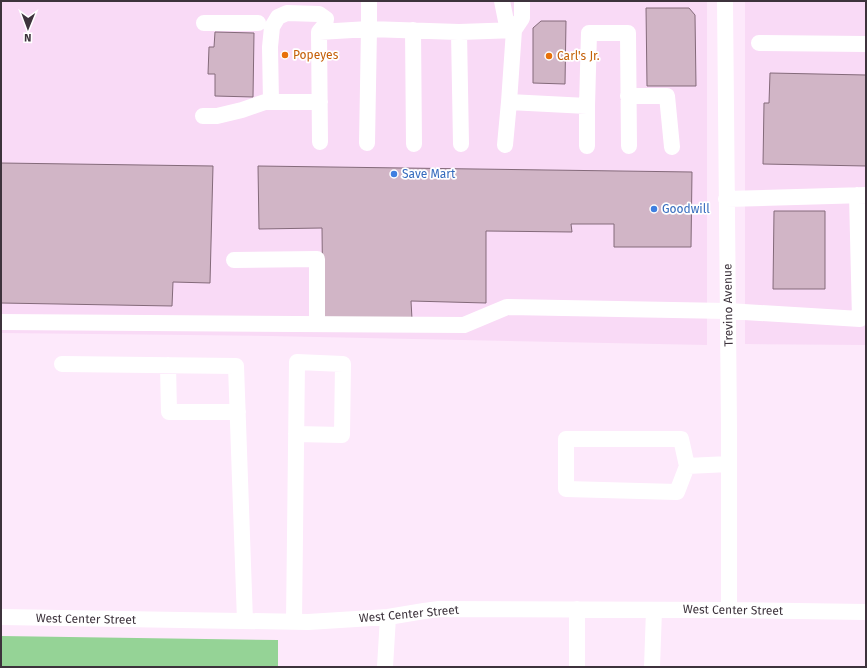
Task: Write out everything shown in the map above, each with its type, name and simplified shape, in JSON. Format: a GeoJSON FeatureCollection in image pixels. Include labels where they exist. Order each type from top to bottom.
{"type":"FeatureCollection","features":[{"type":"Feature","properties":{"kind":"street"},"geometry":{"type":"LineString","coordinates":[[367,143],[369,1]]}},
{"type":"Feature","properties":{"kind":"street"},"geometry":{"type":"LineString","coordinates":[[502,1],[506,21],[514,30]]}},
{"type":"Feature","properties":{"kind":"street"},"geometry":{"type":"LineString","coordinates":[[505,145],[514,30],[522,18],[522,1]]}},
{"type":"Feature","properties":{"kind":"street","name":"Trevino Avenue"},"geometry":{"type":"LineString","coordinates":[[725,1],[730,610]]}},
{"type":"Feature","properties":{"kind":"street"},"geometry":{"type":"LineString","coordinates":[[271,102],[270,46],[272,27],[278,17],[287,13],[319,14],[326,19],[319,32],[320,142]]}},
{"type":"Feature","properties":{"kind":"street"},"geometry":{"type":"LineString","coordinates":[[204,23],[258,23]]}},
{"type":"Feature","properties":{"kind":"street"},"geometry":{"type":"LineString","coordinates":[[319,32],[369,29],[459,32],[514,30]]}},
{"type":"Feature","properties":{"kind":"street"},"geometry":{"type":"LineString","coordinates":[[413,30],[414,144]]}},
{"type":"Feature","properties":{"kind":"street"},"geometry":{"type":"LineString","coordinates":[[459,32],[462,144]]}},
{"type":"Feature","properties":{"kind":"street"},"geometry":{"type":"LineString","coordinates":[[587,146],[589,33],[628,33],[629,146]]}},
{"type":"Feature","properties":{"kind":"street"},"geometry":{"type":"LineString","coordinates":[[759,42],[866,44]]}},
{"type":"Feature","properties":{"kind":"street"},"geometry":{"type":"LineString","coordinates":[[628,96],[667,96],[672,147]]}},
{"type":"Feature","properties":{"kind":"street"},"geometry":{"type":"LineString","coordinates":[[203,116],[217,116],[242,110],[265,102],[320,102]]}},
{"type":"Feature","properties":{"kind":"street"},"geometry":{"type":"LineString","coordinates":[[509,102],[587,106]]}},
{"type":"Feature","properties":{"kind":"street"},"geometry":{"type":"LineString","coordinates":[[1,322],[464,325],[508,307],[728,311],[860,319],[862,195],[726,199]]}},
{"type":"Feature","properties":{"kind":"street"},"geometry":{"type":"LineString","coordinates":[[234,260],[317,259],[317,324]]}},
{"type":"Feature","properties":{"kind":"street"},"geometry":{"type":"LineString","coordinates":[[294,622],[296,434],[297,362],[343,364],[342,435],[296,434]]}},
{"type":"Feature","properties":{"kind":"street"},"geometry":{"type":"LineString","coordinates":[[62,364],[236,366],[245,621]]}},
{"type":"Feature","properties":{"kind":"street"},"geometry":{"type":"LineString","coordinates":[[168,365],[169,412],[238,412]]}},
{"type":"Feature","properties":{"kind":"street"},"geometry":{"type":"LineString","coordinates":[[681,439],[687,466],[677,492],[566,489],[566,440],[681,439]]}},
{"type":"Feature","properties":{"kind":"street"},"geometry":{"type":"LineString","coordinates":[[687,466],[729,464]]}},
{"type":"Feature","properties":{"kind":"street","name":"West Center Street"},"geometry":{"type":"LineString","coordinates":[[1,617],[308,622],[388,617],[439,609],[866,612]]}},
{"type":"Feature","properties":{"kind":"street"},"geometry":{"type":"LineString","coordinates":[[577,667],[578,609]]}},
{"type":"Feature","properties":{"kind":"street"},"geometry":{"type":"LineString","coordinates":[[652,667],[654,610]]}},
{"type":"Feature","properties":{"kind":"street"},"geometry":{"type":"LineString","coordinates":[[385,667],[388,617]]}},
{"type":"Feature","properties":{"kind":"shaded area"},"geometry":{"type":"Polygon","coordinates":[[[1,1],[707,1],[707,345],[269,336],[1,333],[1,1]]]}},
{"type":"Feature","properties":{"kind":"shaded area"},"geometry":{"type":"Polygon","coordinates":[[[745,1],[866,1],[866,345],[745,344],[745,1]]]}},
{"type":"Feature","properties":{"kind":"green space"},"geometry":{"type":"Polygon","coordinates":[[[1,636],[278,640],[278,667],[1,667],[1,636]]]}},
{"type":"Feature","properties":{"kind":"building"},"geometry":{"type":"Polygon","coordinates":[[[646,8],[689,8],[695,15],[696,86],[647,86],[646,8]]]}},
{"type":"Feature","properties":{"kind":"building","name":"Carl's Jr."},"geometry":{"type":"Polygon","coordinates":[[[541,21],[566,21],[565,84],[533,83],[533,28],[541,21]]]}},
{"type":"Feature","properties":{"kind":"building"},"geometry":{"type":"Polygon","coordinates":[[[215,32],[254,33],[253,97],[215,96],[215,74],[208,74],[209,47],[214,47],[215,32]]]}},
{"type":"Feature","properties":{"kind":"building"},"geometry":{"type":"Polygon","coordinates":[[[770,73],[866,75],[866,166],[763,164],[764,103],[769,103],[770,73]]]}},
{"type":"Feature","properties":{"kind":"building"},"geometry":{"type":"Polygon","coordinates":[[[1,163],[213,166],[210,283],[173,282],[172,306],[1,303],[1,163]]]}},
{"type":"Feature","properties":{"kind":"building"},"geometry":{"type":"Polygon","coordinates":[[[258,166],[692,172],[691,247],[614,247],[614,224],[571,224],[572,232],[486,231],[486,303],[411,301],[412,319],[323,318],[322,228],[259,229],[258,166]]]}},
{"type":"Feature","properties":{"kind":"building"},"geometry":{"type":"Polygon","coordinates":[[[774,211],[825,211],[825,289],[773,289],[774,211]]]}},
{"type":"Feature","properties":{"kind":"place","name":"Popeyes"},"geometry":{"type":"Point","coordinates":[285,55]}},
{"type":"Feature","properties":{"kind":"place","name":"Carl's Jr."},"geometry":{"type":"Point","coordinates":[549,56]}},
{"type":"Feature","properties":{"kind":"place","name":"Save Mart"},"geometry":{"type":"Point","coordinates":[394,174]}},
{"type":"Feature","properties":{"kind":"place","name":"Goodwill"},"geometry":{"type":"Point","coordinates":[654,209]}}]}
